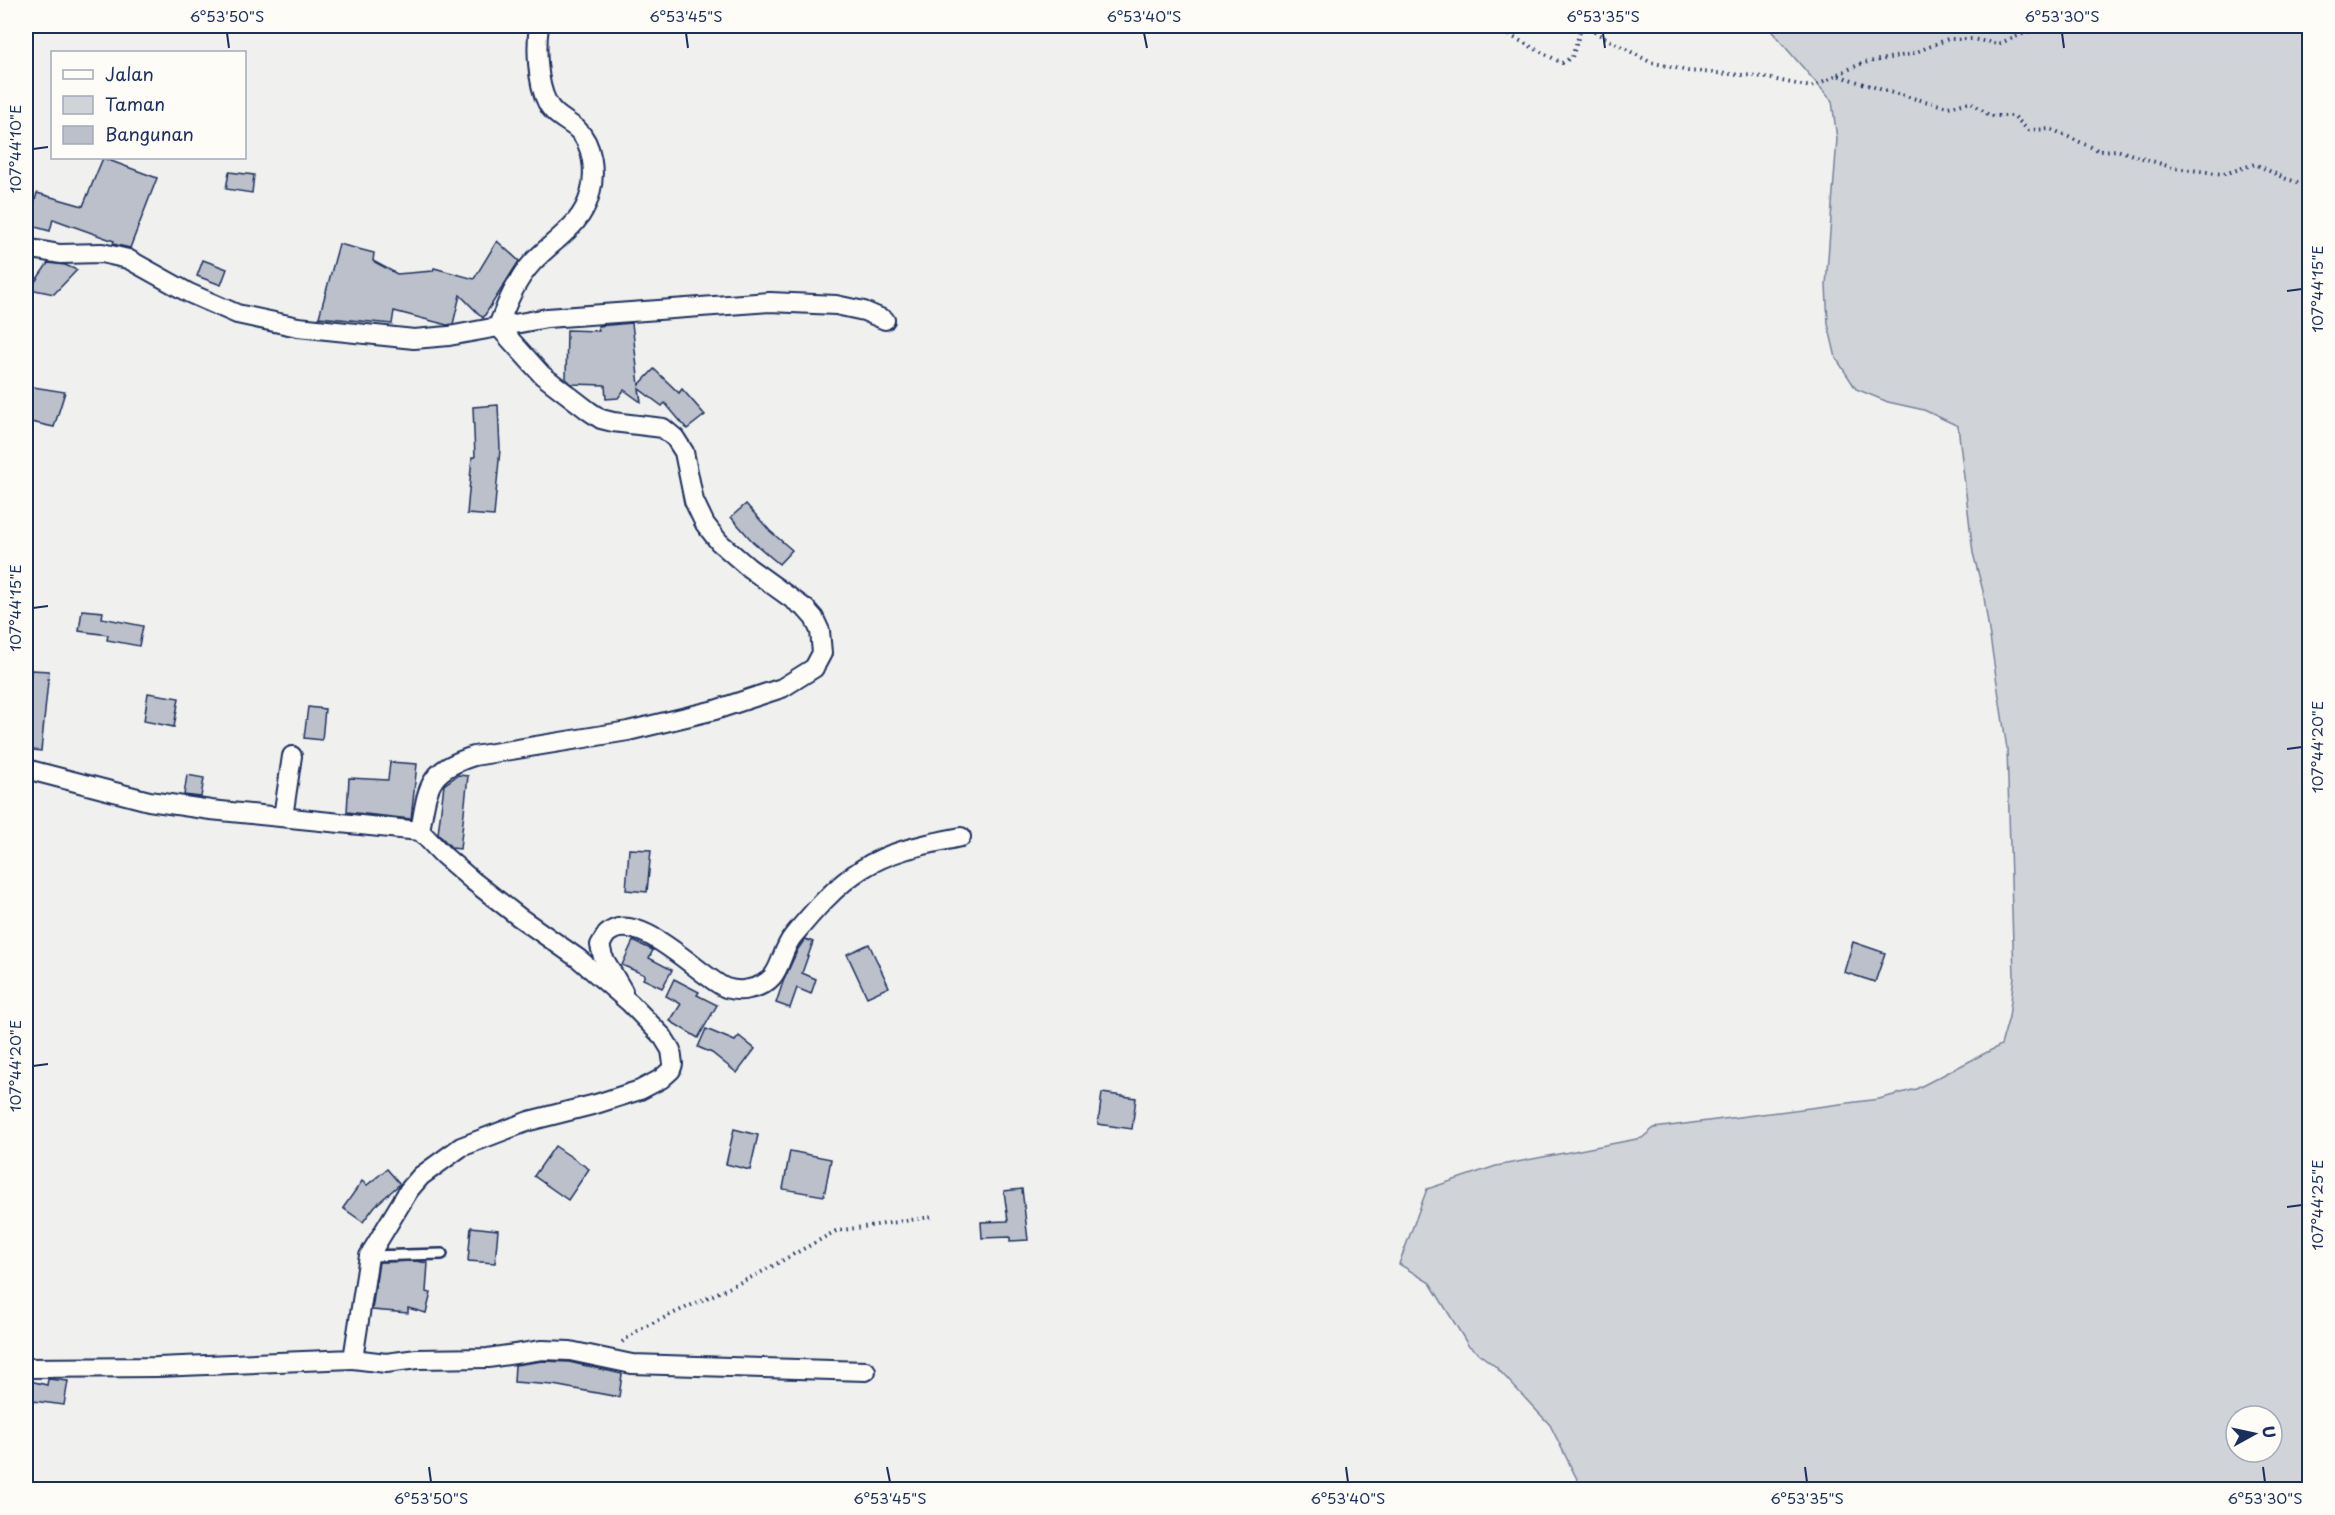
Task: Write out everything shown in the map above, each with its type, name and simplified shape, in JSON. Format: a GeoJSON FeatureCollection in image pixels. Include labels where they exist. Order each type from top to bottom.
{"type":"FeatureCollection","features":[{"type":"Feature","properties":{"kind":"street"},"geometry":{"type":"LineString","coordinates":[[498,326],[520,279],[532,262],[575,224],[582,215],[591,192],[592,166],[584,137],[555,114],[542,92],[537,55],[539,26]]}},
{"type":"Feature","properties":{"kind":"street"},"geometry":{"type":"LineString","coordinates":[[26,248],[60,254],[102,253],[128,259],[189,293],[237,314],[298,327],[414,339],[449,336],[548,318],[770,302],[836,305],[864,311],[885,320]]}},
{"type":"Feature","properties":{"kind":"street"},"geometry":{"type":"LineString","coordinates":[[420,831],[429,786],[441,769],[456,761],[583,736],[628,730],[715,710],[782,688],[814,668],[822,653],[820,631],[814,618],[806,609],[749,568],[718,542],[705,524],[694,501],[684,452],[675,438],[663,428],[613,422],[589,411],[542,375],[498,326]]}},
{"type":"Feature","properties":{"kind":"street"},"geometry":{"type":"LineString","coordinates":[[283,817],[292,756]]}},
{"type":"Feature","properties":{"kind":"street"},"geometry":{"type":"LineString","coordinates":[[26,769],[149,801],[420,831],[473,881],[579,959],[652,1024],[671,1050],[672,1064],[668,1073],[640,1090],[529,1121],[460,1147],[421,1176],[409,1190],[369,1256],[353,1359]]}},
{"type":"Feature","properties":{"kind":"street"},"geometry":{"type":"LineString","coordinates":[[630,1004],[603,957],[600,945],[608,933],[627,928],[647,934],[669,945],[726,988],[752,989],[766,981],[779,969],[791,939],[830,894],[862,869],[909,848],[961,837]]}},
{"type":"Feature","properties":{"kind":"street"},"geometry":{"type":"LineString","coordinates":[[26,1368],[157,1367],[353,1359],[386,1363],[417,1359],[488,1358],[542,1350],[570,1352],[632,1364],[866,1371]]}},
{"type":"Feature","properties":{"kind":"lane"},"geometry":{"type":"LineString","coordinates":[[369,1256],[442,1254]]}},
{"type":"Feature","properties":{"kind":"path"},"geometry":{"type":"LineString","coordinates":[[1474,26],[1509,35],[1562,63],[1572,57],[1580,32],[1587,28],[1650,62],[1688,71],[1757,76],[1811,87],[1863,63],[1911,54],[1948,39],[1972,39],[1998,44],[2042,26]]}},
{"type":"Feature","properties":{"kind":"path"},"geometry":{"type":"LineString","coordinates":[[1837,75],[1889,92],[1948,107],[1971,102],[1990,116],[2014,116],[2028,130],[2051,129],[2100,150],[2116,150],[2174,168],[2224,174],[2254,164],[2284,178],[2310,186]]}},
{"type":"Feature","properties":{"kind":"path"},"geometry":{"type":"LineString","coordinates":[[617,1346],[640,1329],[756,1275],[836,1231],[931,1216]]}},
{"type":"Feature","properties":{"kind":"green space"},"geometry":{"type":"Polygon","coordinates":[[[1767,26],[2309,26],[2309,1489],[1582,1489],[1550,1425],[1496,1367],[1468,1345],[1430,1283],[1399,1264],[1427,1189],[1496,1166],[1642,1138],[1654,1128],[1879,1099],[1916,1089],[2001,1045],[2009,1017],[2014,976],[2007,749],[1983,591],[1973,553],[1958,426],[1924,410],[1888,402],[1856,389],[1836,358],[1828,324],[1826,285],[1837,139],[1832,101],[1767,26]]]}},
{"type":"Feature","properties":{"kind":"building"},"geometry":{"type":"Polygon","coordinates":[[[103,159],[157,178],[130,248],[113,244],[114,241],[53,219],[50,231],[28,225],[37,193],[83,206],[103,159]]]}},
{"type":"Feature","properties":{"kind":"building"},"geometry":{"type":"Polygon","coordinates":[[[229,172],[254,175],[252,193],[226,189],[229,172]]]}},
{"type":"Feature","properties":{"kind":"building"},"geometry":{"type":"Polygon","coordinates":[[[497,241],[519,261],[483,318],[460,295],[453,324],[447,325],[394,311],[392,324],[319,317],[339,244],[374,253],[373,261],[397,274],[433,271],[434,268],[474,279],[497,241]]]}},
{"type":"Feature","properties":{"kind":"building"},"geometry":{"type":"Polygon","coordinates":[[[203,260],[227,269],[221,285],[197,276],[203,260]]]}},
{"type":"Feature","properties":{"kind":"building"},"geometry":{"type":"Polygon","coordinates":[[[48,263],[65,265],[77,270],[54,294],[30,289],[48,263]]]}},
{"type":"Feature","properties":{"kind":"building"},"geometry":{"type":"Polygon","coordinates":[[[632,323],[639,385],[654,369],[679,393],[682,389],[705,415],[687,429],[665,403],[662,406],[639,389],[641,402],[624,390],[618,398],[606,399],[605,385],[572,384],[566,379],[567,330],[599,331],[598,326],[632,323]]]}},
{"type":"Feature","properties":{"kind":"building"},"geometry":{"type":"Polygon","coordinates":[[[27,386],[65,392],[54,427],[26,421],[27,386]]]}},
{"type":"Feature","properties":{"kind":"building"},"geometry":{"type":"Polygon","coordinates":[[[498,405],[500,449],[494,516],[467,514],[472,457],[475,457],[473,407],[498,405]]]}},
{"type":"Feature","properties":{"kind":"building"},"geometry":{"type":"Polygon","coordinates":[[[746,504],[770,531],[792,550],[779,564],[753,542],[731,517],[746,504]]]}},
{"type":"Feature","properties":{"kind":"building"},"geometry":{"type":"Polygon","coordinates":[[[82,610],[103,612],[102,618],[143,626],[139,646],[107,640],[108,635],[79,631],[82,610]]]}},
{"type":"Feature","properties":{"kind":"building"},"geometry":{"type":"Polygon","coordinates":[[[31,670],[49,671],[41,751],[26,749],[26,717],[31,670]]]}},
{"type":"Feature","properties":{"kind":"building"},"geometry":{"type":"Polygon","coordinates":[[[148,693],[179,698],[174,727],[144,721],[148,693]]]}},
{"type":"Feature","properties":{"kind":"building"},"geometry":{"type":"Polygon","coordinates":[[[308,707],[325,709],[322,740],[304,738],[308,707]]]}},
{"type":"Feature","properties":{"kind":"building"},"geometry":{"type":"Polygon","coordinates":[[[390,762],[417,764],[411,819],[347,812],[349,778],[388,780],[390,762]]]}},
{"type":"Feature","properties":{"kind":"building"},"geometry":{"type":"Polygon","coordinates":[[[187,775],[204,778],[201,797],[184,795],[187,775]]]}},
{"type":"Feature","properties":{"kind":"building"},"geometry":{"type":"Polygon","coordinates":[[[458,775],[468,776],[460,849],[452,848],[438,834],[444,785],[458,775]]]}},
{"type":"Feature","properties":{"kind":"building"},"geometry":{"type":"Polygon","coordinates":[[[629,849],[651,850],[647,892],[626,890],[629,849]]]}},
{"type":"Feature","properties":{"kind":"building"},"geometry":{"type":"Polygon","coordinates":[[[805,939],[813,942],[802,973],[816,979],[811,994],[797,988],[790,1008],[776,1003],[783,982],[805,939]]]}},
{"type":"Feature","properties":{"kind":"building"},"geometry":{"type":"Polygon","coordinates":[[[633,941],[653,950],[649,958],[672,970],[662,988],[643,979],[645,975],[622,965],[633,941]]]}},
{"type":"Feature","properties":{"kind":"building"},"geometry":{"type":"Polygon","coordinates":[[[1853,942],[1885,953],[1875,982],[1844,972],[1853,942]]]}},
{"type":"Feature","properties":{"kind":"building"},"geometry":{"type":"Polygon","coordinates":[[[869,944],[889,987],[867,997],[847,954],[869,944]]]}},
{"type":"Feature","properties":{"kind":"building"},"geometry":{"type":"Polygon","coordinates":[[[674,979],[699,992],[697,995],[717,1005],[698,1038],[670,1021],[681,1004],[666,996],[674,979]]]}},
{"type":"Feature","properties":{"kind":"building"},"geometry":{"type":"Polygon","coordinates":[[[706,1029],[735,1041],[739,1036],[755,1049],[737,1073],[712,1053],[698,1047],[706,1029]]]}},
{"type":"Feature","properties":{"kind":"building"},"geometry":{"type":"Polygon","coordinates":[[[1102,1093],[1136,1098],[1132,1129],[1098,1124],[1102,1093]]]}},
{"type":"Feature","properties":{"kind":"building"},"geometry":{"type":"Polygon","coordinates":[[[734,1129],[758,1135],[750,1170],[726,1164],[734,1129]]]}},
{"type":"Feature","properties":{"kind":"building"},"geometry":{"type":"Polygon","coordinates":[[[555,1146],[589,1169],[568,1200],[534,1176],[555,1146]]]}},
{"type":"Feature","properties":{"kind":"building"},"geometry":{"type":"Polygon","coordinates":[[[790,1151],[831,1159],[824,1196],[783,1189],[790,1151]]]}},
{"type":"Feature","properties":{"kind":"building"},"geometry":{"type":"Polygon","coordinates":[[[387,1169],[400,1184],[375,1206],[363,1222],[343,1208],[362,1181],[367,1185],[387,1169]]]}},
{"type":"Feature","properties":{"kind":"building"},"geometry":{"type":"Polygon","coordinates":[[[1022,1189],[1028,1240],[1010,1241],[1010,1237],[982,1238],[981,1222],[1008,1221],[1004,1191],[1022,1189]]]}},
{"type":"Feature","properties":{"kind":"building"},"geometry":{"type":"Polygon","coordinates":[[[471,1227],[498,1230],[495,1263],[468,1261],[471,1227]]]}},
{"type":"Feature","properties":{"kind":"building"},"geometry":{"type":"Polygon","coordinates":[[[379,1262],[428,1263],[426,1292],[431,1293],[426,1313],[408,1308],[408,1313],[372,1310],[379,1262]]]}},
{"type":"Feature","properties":{"kind":"building"},"geometry":{"type":"Polygon","coordinates":[[[543,1361],[569,1362],[622,1374],[619,1397],[553,1385],[514,1382],[515,1365],[543,1361]]]}},
{"type":"Feature","properties":{"kind":"building"},"geometry":{"type":"Polygon","coordinates":[[[48,1379],[68,1381],[64,1405],[26,1400],[26,1380],[47,1385],[48,1379]]]}}]}
